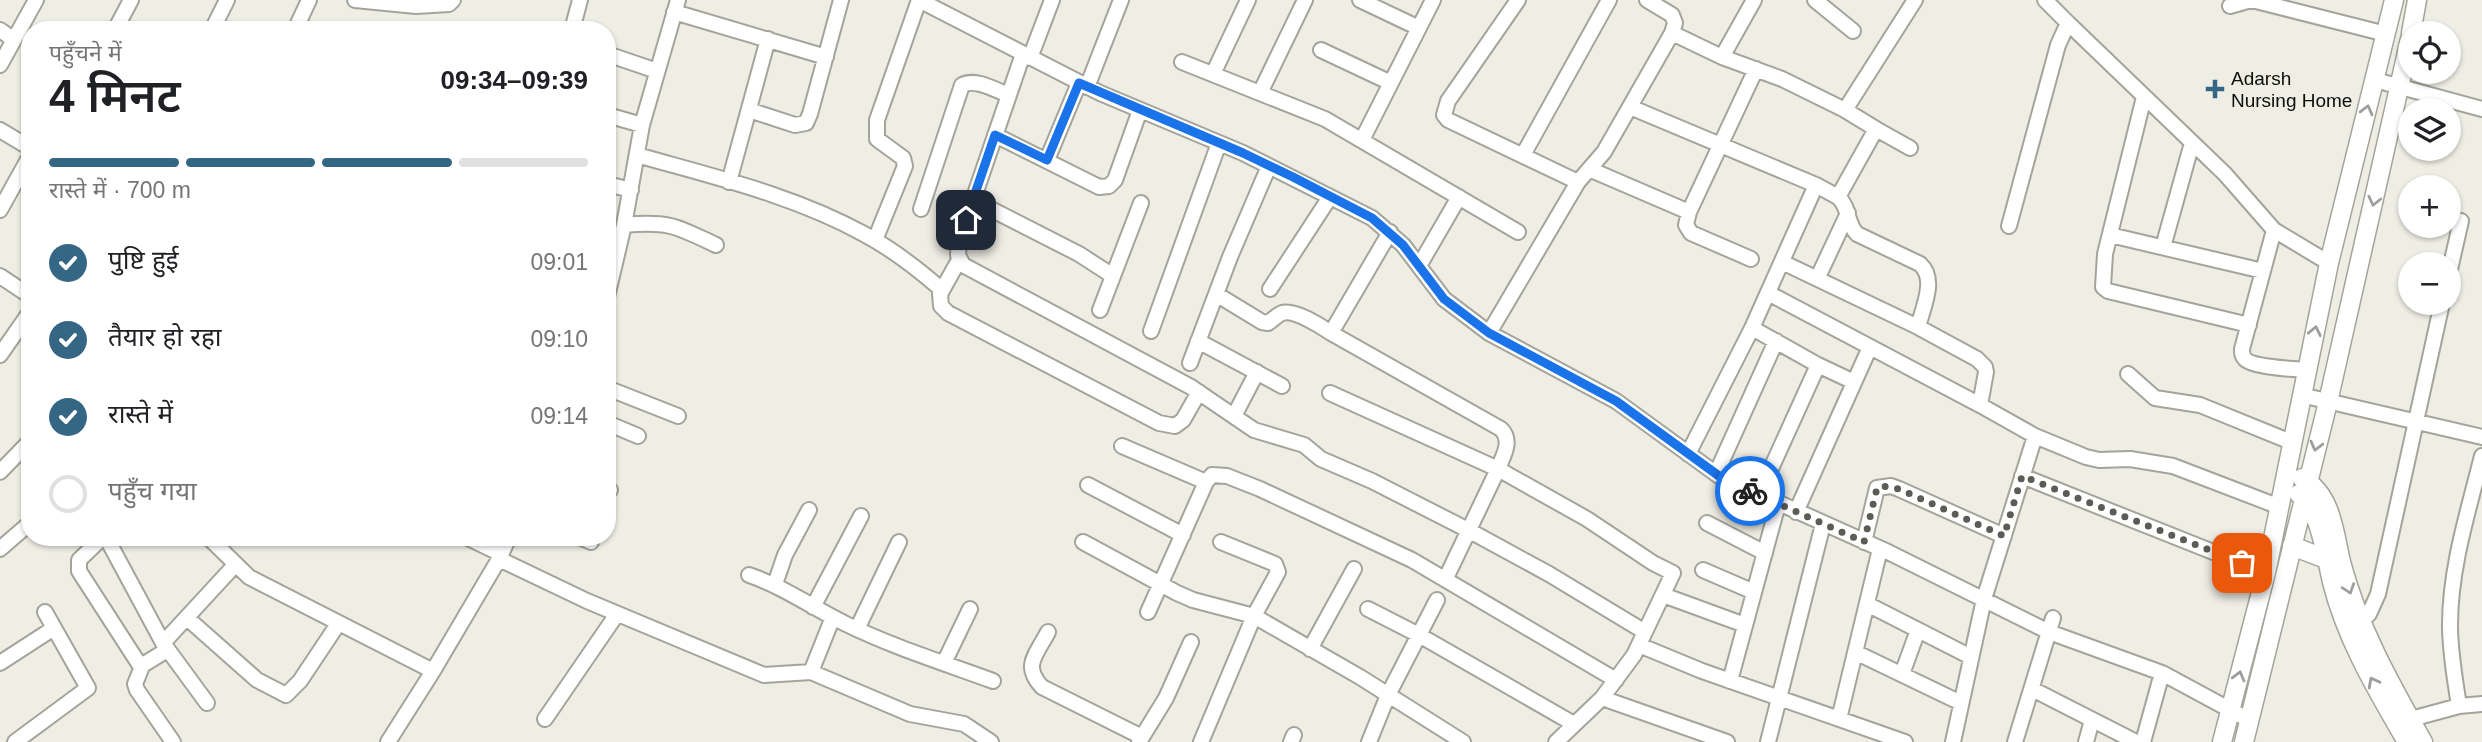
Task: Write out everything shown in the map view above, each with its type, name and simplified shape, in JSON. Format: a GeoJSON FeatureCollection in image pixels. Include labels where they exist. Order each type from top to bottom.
{"type":"FeatureCollection","features":[{"type":"Feature","properties":{"kind":"main road"},"geometry":{"type":"LineString","coordinates":[[2222,742],[2266,573],[2329,262],[2394,0]]}},
{"type":"Feature","properties":{"kind":"main road"},"geometry":{"type":"LineString","coordinates":[[2413,21],[2417,0]]}},
{"type":"Feature","properties":{"kind":"main road"},"geometry":{"type":"LineString","coordinates":[[2244,742],[2328,401],[2401,84]]}},
{"type":"Feature","properties":{"kind":"main road"},"geometry":{"type":"LineString","coordinates":[[2285,478],[2322,495],[2326,505],[2334,560],[2333,587],[2355,627],[2372,681],[2423,742]]}},
{"type":"Feature","properties":{"kind":"main road"},"geometry":{"type":"LineString","coordinates":[[2292,546],[2334,560]]}},
{"type":"Feature","properties":{"kind":"main road"},"geometry":{"type":"LineString","coordinates":[[2403,721],[2407,742]]}},
{"type":"Feature","properties":{"kind":"street"},"geometry":{"type":"LineString","coordinates":[[25,21],[36,0]]}},
{"type":"Feature","properties":{"kind":"street"},"geometry":{"type":"LineString","coordinates":[[119,21],[131,0]]}},
{"type":"Feature","properties":{"kind":"street"},"geometry":{"type":"LineString","coordinates":[[217,21],[228,0]]}},
{"type":"Feature","properties":{"kind":"street"},"geometry":{"type":"LineString","coordinates":[[299,21],[309,0]]}},
{"type":"Feature","properties":{"kind":"street"},"geometry":{"type":"LineString","coordinates":[[355,0],[436,6],[449,4],[453,0]]}},
{"type":"Feature","properties":{"kind":"street"},"geometry":{"type":"LineString","coordinates":[[574,21],[580,0]]}},
{"type":"Feature","properties":{"kind":"street"},"geometry":{"type":"LineString","coordinates":[[749,110],[794,125],[806,123],[841,0]]}},
{"type":"Feature","properties":{"kind":"street"},"geometry":{"type":"LineString","coordinates":[[875,240],[905,166],[903,158],[877,139],[877,120],[919,0],[1083,85],[1269,166],[1372,218],[1390,232],[1444,299],[1489,333],[1616,401],[1716,474],[1984,599],[2162,673],[2249,720]]}},
{"type":"Feature","properties":{"kind":"street"},"geometry":{"type":"LineString","coordinates":[[1052,0],[1009,95],[959,242],[959,260],[942,290],[939,300],[941,306],[948,313],[1159,423],[1175,426],[1183,421],[1199,392]]}},
{"type":"Feature","properties":{"kind":"street"},"geometry":{"type":"LineString","coordinates":[[1047,160],[1121,0]]}},
{"type":"Feature","properties":{"kind":"street"},"geometry":{"type":"LineString","coordinates":[[1213,74],[1248,0]]}},
{"type":"Feature","properties":{"kind":"street"},"geometry":{"type":"LineString","coordinates":[[1260,93],[1305,0]]}},
{"type":"Feature","properties":{"kind":"street"},"geometry":{"type":"LineString","coordinates":[[1360,0],[1419,28]]}},
{"type":"Feature","properties":{"kind":"street"},"geometry":{"type":"LineString","coordinates":[[1362,140],[1433,0]]}},
{"type":"Feature","properties":{"kind":"street"},"geometry":{"type":"LineString","coordinates":[[1518,0],[1448,101],[1444,115],[1448,120],[1578,182]]}},
{"type":"Feature","properties":{"kind":"street"},"geometry":{"type":"LineString","coordinates":[[1522,155],[1609,0]]}},
{"type":"Feature","properties":{"kind":"street"},"geometry":{"type":"LineString","coordinates":[[1489,333],[1578,182],[1604,152],[1672,33],[1675,23],[1669,5],[1647,0]]}},
{"type":"Feature","properties":{"kind":"street"},"geometry":{"type":"LineString","coordinates":[[1722,57],[1754,0]]}},
{"type":"Feature","properties":{"kind":"street"},"geometry":{"type":"LineString","coordinates":[[1815,0],[1853,31]]}},
{"type":"Feature","properties":{"kind":"street"},"geometry":{"type":"LineString","coordinates":[[1845,110],[1915,0]]}},
{"type":"Feature","properties":{"kind":"street"},"geometry":{"type":"LineString","coordinates":[[2045,0],[2224,174],[2274,230],[2329,262]]}},
{"type":"Feature","properties":{"kind":"street"},"geometry":{"type":"LineString","coordinates":[[2230,6],[2252,0],[2386,34]]}},
{"type":"Feature","properties":{"kind":"street"},"geometry":{"type":"LineString","coordinates":[[616,240],[624,225],[642,125],[676,6],[826,57]]}},
{"type":"Feature","properties":{"kind":"street"},"geometry":{"type":"LineString","coordinates":[[2009,226],[2058,46],[2068,23]]}},
{"type":"Feature","properties":{"kind":"street"},"geometry":{"type":"LineString","coordinates":[[0,65],[21,29]]}},
{"type":"Feature","properties":{"kind":"street"},"geometry":{"type":"LineString","coordinates":[[0,30],[15,40]]}},
{"type":"Feature","properties":{"kind":"street"},"geometry":{"type":"LineString","coordinates":[[1672,33],[1722,57],[1807,90],[1910,148]]}},
{"type":"Feature","properties":{"kind":"street"},"geometry":{"type":"LineString","coordinates":[[730,182],[768,39]]}},
{"type":"Feature","properties":{"kind":"street"},"geometry":{"type":"LineString","coordinates":[[1321,50],[1391,83]]}},
{"type":"Feature","properties":{"kind":"street"},"geometry":{"type":"LineString","coordinates":[[616,57],[657,71]]}},
{"type":"Feature","properties":{"kind":"street"},"geometry":{"type":"LineString","coordinates":[[1182,62],[1325,119],[1518,232]]}},
{"type":"Feature","properties":{"kind":"street"},"geometry":{"type":"LineString","coordinates":[[1751,259],[1691,233],[1686,225],[1689,212],[1756,69]]}},
{"type":"Feature","properties":{"kind":"street"},"geometry":{"type":"LineString","coordinates":[[2375,80],[2482,108]]}},
{"type":"Feature","properties":{"kind":"street"},"geometry":{"type":"LineString","coordinates":[[921,209],[962,85],[975,82],[1009,95]]}},
{"type":"Feature","properties":{"kind":"street"},"geometry":{"type":"LineString","coordinates":[[2144,97],[2110,234],[2102,280],[2104,286],[2108,291],[2249,325]]}},
{"type":"Feature","properties":{"kind":"street"},"geometry":{"type":"LineString","coordinates":[[1630,107],[1816,185],[1838,197],[1846,206],[1851,228],[1857,234],[1926,269],[1929,275],[1928,286],[1918,327]]}},
{"type":"Feature","properties":{"kind":"street"},"geometry":{"type":"LineString","coordinates":[[995,135],[1099,187],[1109,186],[1115,180],[1140,110]]}},
{"type":"Feature","properties":{"kind":"street"},"geometry":{"type":"LineString","coordinates":[[616,118],[642,125]]}},
{"type":"Feature","properties":{"kind":"street"},"geometry":{"type":"LineString","coordinates":[[1838,197],[1875,129]]}},
{"type":"Feature","properties":{"kind":"street"},"geometry":{"type":"LineString","coordinates":[[0,130],[21,143]]}},
{"type":"Feature","properties":{"kind":"street"},"geometry":{"type":"LineString","coordinates":[[1151,331],[1219,143]]}},
{"type":"Feature","properties":{"kind":"street"},"geometry":{"type":"LineString","coordinates":[[2163,247],[2192,143]]}},
{"type":"Feature","properties":{"kind":"street"},"geometry":{"type":"LineString","coordinates":[[637,155],[789,201],[875,240],[942,290]]}},
{"type":"Feature","properties":{"kind":"street"},"geometry":{"type":"LineString","coordinates":[[1190,363],[1269,166]]}},
{"type":"Feature","properties":{"kind":"street"},"geometry":{"type":"LineString","coordinates":[[1590,169],[1689,212]]}},
{"type":"Feature","properties":{"kind":"street"},"geometry":{"type":"LineString","coordinates":[[0,210],[21,172]]}},
{"type":"Feature","properties":{"kind":"street"},"geometry":{"type":"LineString","coordinates":[[1688,454],[1752,328],[1816,185]]}},
{"type":"Feature","properties":{"kind":"street"},"geometry":{"type":"LineString","coordinates":[[616,186],[631,190]]}},
{"type":"Feature","properties":{"kind":"street"},"geometry":{"type":"LineString","coordinates":[[1270,289],[1330,197]]}},
{"type":"Feature","properties":{"kind":"street"},"geometry":{"type":"LineString","coordinates":[[1419,266],[1459,197]]}},
{"type":"Feature","properties":{"kind":"street"},"geometry":{"type":"LineString","coordinates":[[973,200],[1067,248],[1113,276]]}},
{"type":"Feature","properties":{"kind":"street"},"geometry":{"type":"LineString","coordinates":[[1100,310],[1141,202]]}},
{"type":"Feature","properties":{"kind":"street"},"geometry":{"type":"LineString","coordinates":[[1818,278],[1848,213]]}},
{"type":"Feature","properties":{"kind":"street"},"geometry":{"type":"LineString","coordinates":[[624,225],[665,223],[716,245]]}},
{"type":"Feature","properties":{"kind":"street"},"geometry":{"type":"LineString","coordinates":[[2274,230],[2242,349],[2243,357],[2254,364],[2306,370]]}},
{"type":"Feature","properties":{"kind":"street"},"geometry":{"type":"LineString","coordinates":[[1331,333],[1390,232]]}},
{"type":"Feature","properties":{"kind":"street"},"geometry":{"type":"LineString","coordinates":[[2110,234],[2263,271]]}},
{"type":"Feature","properties":{"kind":"street"},"geometry":{"type":"LineString","coordinates":[[959,260],[962,265],[1199,392],[1254,430],[1304,445],[1321,460],[1372,481],[1549,574],[1642,638],[1730,681],[1905,742]]}},
{"type":"Feature","properties":{"kind":"street"},"geometry":{"type":"LineString","coordinates":[[1782,262],[1918,327],[1977,359],[1986,372],[1980,405]]}},
{"type":"Feature","properties":{"kind":"street"},"geometry":{"type":"LineString","coordinates":[[0,276],[21,290]]}},
{"type":"Feature","properties":{"kind":"street"},"geometry":{"type":"LineString","coordinates":[[1216,293],[1262,322],[1268,323],[1278,315],[1289,313],[1316,323],[1502,429],[1508,443],[1470,531],[1446,578]]}},
{"type":"Feature","properties":{"kind":"street"},"geometry":{"type":"LineString","coordinates":[[1768,293],[2035,436],[2099,460],[2130,459],[2173,466],[2280,507]]}},
{"type":"Feature","properties":{"kind":"street"},"geometry":{"type":"LineString","coordinates":[[2355,627],[2369,614],[2378,594],[2439,315]]}},
{"type":"Feature","properties":{"kind":"street"},"geometry":{"type":"LineString","coordinates":[[0,355],[21,325]]}},
{"type":"Feature","properties":{"kind":"street"},"geometry":{"type":"LineString","coordinates":[[1752,328],[1854,382]]}},
{"type":"Feature","properties":{"kind":"street"},"geometry":{"type":"LineString","coordinates":[[1198,341],[1282,386]]}},
{"type":"Feature","properties":{"kind":"street"},"geometry":{"type":"LineString","coordinates":[[1716,474],[1776,341]]}},
{"type":"Feature","properties":{"kind":"street"},"geometry":{"type":"LineString","coordinates":[[1796,512],[1870,346]]}},
{"type":"Feature","properties":{"kind":"street"},"geometry":{"type":"LineString","coordinates":[[1759,495],[1818,365]]}},
{"type":"Feature","properties":{"kind":"street"},"geometry":{"type":"LineString","coordinates":[[1234,416],[1256,372]]}},
{"type":"Feature","properties":{"kind":"street"},"geometry":{"type":"LineString","coordinates":[[2128,374],[2155,398],[2200,405],[2291,442]]}},
{"type":"Feature","properties":{"kind":"street"},"geometry":{"type":"LineString","coordinates":[[616,392],[678,416]]}},
{"type":"Feature","properties":{"kind":"street"},"geometry":{"type":"LineString","coordinates":[[1331,393],[1498,469],[1587,519],[1673,573],[1642,638],[1616,680],[1602,698],[1556,742]]}},
{"type":"Feature","properties":{"kind":"street"},"geometry":{"type":"LineString","coordinates":[[2301,395],[2482,437]]}},
{"type":"Feature","properties":{"kind":"street"},"geometry":{"type":"LineString","coordinates":[[616,427],[638,436]]}},
{"type":"Feature","properties":{"kind":"street"},"geometry":{"type":"LineString","coordinates":[[1953,742],[1984,599],[2035,436]]}},
{"type":"Feature","properties":{"kind":"street"},"geometry":{"type":"LineString","coordinates":[[1122,446],[1206,482]]}},
{"type":"Feature","properties":{"kind":"street"},"geometry":{"type":"LineString","coordinates":[[0,472],[21,450]]}},
{"type":"Feature","properties":{"kind":"street"},"geometry":{"type":"LineString","coordinates":[[2459,706],[2451,655],[2452,586],[2482,456]]}},
{"type":"Feature","properties":{"kind":"street"},"geometry":{"type":"LineString","coordinates":[[1148,612],[1206,482],[1212,475],[1227,476],[1412,560],[1616,680]]}},
{"type":"Feature","properties":{"kind":"street"},"geometry":{"type":"LineString","coordinates":[[2022,476],[2266,573]]}},
{"type":"Feature","properties":{"kind":"street"},"geometry":{"type":"LineString","coordinates":[[1088,485],[1182,534]]}},
{"type":"Feature","properties":{"kind":"street"},"geometry":{"type":"LineString","coordinates":[[1864,542],[1874,496],[1877,488],[1882,486],[1899,489],[2004,536]]}},
{"type":"Feature","properties":{"kind":"street"},"geometry":{"type":"LineString","coordinates":[[1730,681],[1778,504]]}},
{"type":"Feature","properties":{"kind":"street"},"geometry":{"type":"LineString","coordinates":[[775,584],[785,555],[809,510]]}},
{"type":"Feature","properties":{"kind":"street"},"geometry":{"type":"LineString","coordinates":[[813,607],[861,516]]}},
{"type":"Feature","properties":{"kind":"street"},"geometry":{"type":"LineString","coordinates":[[1707,523],[1765,553]]}},
{"type":"Feature","properties":{"kind":"street"},"geometry":{"type":"LineString","coordinates":[[1768,742],[1823,524]]}},
{"type":"Feature","properties":{"kind":"street"},"geometry":{"type":"LineString","coordinates":[[0,549],[21,531]]}},
{"type":"Feature","properties":{"kind":"street"},"geometry":{"type":"LineString","coordinates":[[857,629],[899,542]]}},
{"type":"Feature","properties":{"kind":"street"},"geometry":{"type":"LineString","coordinates":[[1083,542],[1193,600],[1254,615],[1463,742]]}},
{"type":"Feature","properties":{"kind":"street"},"geometry":{"type":"LineString","coordinates":[[1201,742],[1254,615],[1277,577],[1275,564],[1221,542]]}},
{"type":"Feature","properties":{"kind":"street"},"geometry":{"type":"LineString","coordinates":[[94,546],[79,560],[79,571],[138,663],[143,664]]}},
{"type":"Feature","properties":{"kind":"street"},"geometry":{"type":"LineString","coordinates":[[109,546],[165,646],[206,703]]}},
{"type":"Feature","properties":{"kind":"street"},"geometry":{"type":"LineString","coordinates":[[217,546],[249,577],[433,671]]}},
{"type":"Feature","properties":{"kind":"street"},"geometry":{"type":"LineString","coordinates":[[481,546],[617,614],[764,675],[811,672],[910,714],[964,724],[991,742]]}},
{"type":"Feature","properties":{"kind":"street"},"geometry":{"type":"LineString","coordinates":[[388,742],[433,671],[505,546]]}},
{"type":"Feature","properties":{"kind":"street"},"geometry":{"type":"LineString","coordinates":[[1839,719],[1880,549]]}},
{"type":"Feature","properties":{"kind":"street"},"geometry":{"type":"LineString","coordinates":[[173,742],[135,687],[143,664],[165,646],[235,565]]}},
{"type":"Feature","properties":{"kind":"street"},"geometry":{"type":"LineString","coordinates":[[1310,649],[1353,569]]}},
{"type":"Feature","properties":{"kind":"street"},"geometry":{"type":"LineString","coordinates":[[1703,570],[1754,592]]}},
{"type":"Feature","properties":{"kind":"street"},"geometry":{"type":"LineString","coordinates":[[749,576],[775,584],[857,629],[993,681]]}},
{"type":"Feature","properties":{"kind":"street"},"geometry":{"type":"LineString","coordinates":[[1663,595],[1745,625]]}},
{"type":"Feature","properties":{"kind":"street"},"geometry":{"type":"LineString","coordinates":[[1369,742],[1388,695],[1437,600]]}},
{"type":"Feature","properties":{"kind":"street"},"geometry":{"type":"LineString","coordinates":[[1867,604],[1971,657]]}},
{"type":"Feature","properties":{"kind":"street"},"geometry":{"type":"LineString","coordinates":[[944,663],[970,609]]}},
{"type":"Feature","properties":{"kind":"street"},"geometry":{"type":"LineString","coordinates":[[1367,609],[1419,635],[1574,724]]}},
{"type":"Feature","properties":{"kind":"street"},"geometry":{"type":"LineString","coordinates":[[15,742],[88,689],[88,684],[45,612]]}},
{"type":"Feature","properties":{"kind":"street"},"geometry":{"type":"LineString","coordinates":[[545,719],[617,614]]}},
{"type":"Feature","properties":{"kind":"street"},"geometry":{"type":"LineString","coordinates":[[811,672],[833,617]]}},
{"type":"Feature","properties":{"kind":"street"},"geometry":{"type":"LineString","coordinates":[[187,618],[257,680],[286,695],[300,681],[338,624]]}},
{"type":"Feature","properties":{"kind":"street"},"geometry":{"type":"LineString","coordinates":[[2015,742],[2051,625]]}},
{"type":"Feature","properties":{"kind":"street"},"geometry":{"type":"LineString","coordinates":[[3,656],[54,628]]}},
{"type":"Feature","properties":{"kind":"street"},"geometry":{"type":"LineString","coordinates":[[1902,674],[1919,630]]}},
{"type":"Feature","properties":{"kind":"street"},"geometry":{"type":"LineString","coordinates":[[1048,632],[1032,663],[1031,673],[1034,678],[1042,687],[1140,739],[1166,698],[1191,642]]}},
{"type":"Feature","properties":{"kind":"street"},"geometry":{"type":"LineString","coordinates":[[1855,652],[1961,703]]}},
{"type":"Feature","properties":{"kind":"street"},"geometry":{"type":"LineString","coordinates":[[2143,742],[2162,673]]}},
{"type":"Feature","properties":{"kind":"street"},"geometry":{"type":"LineString","coordinates":[[2032,689],[2136,742]]}},
{"type":"Feature","properties":{"kind":"street"},"geometry":{"type":"LineString","coordinates":[[1602,698],[1726,742]]}},
{"type":"Feature","properties":{"kind":"street"},"geometry":{"type":"LineString","coordinates":[[2403,721],[2459,706],[2482,704]]}},
{"type":"Feature","properties":{"kind":"street"},"geometry":{"type":"LineString","coordinates":[[2086,742],[2092,720]]}},
{"type":"Feature","properties":{"kind":"street"},"geometry":{"type":"LineString","coordinates":[[1678,742],[1683,727]]}},
{"type":"Feature","properties":{"kind":"way so far"},"geometry":{"type":"LineString","coordinates":[[1750,491],[1864,542],[1874,496],[1877,488],[1882,486],[1899,489],[2004,536],[2022,476],[2242,563]]}},
{"type":"Feature","properties":{"kind":"place","name":"Adarsh Nursing Home"},"geometry":{"type":"Point","coordinates":[2215,89]}},
{"type":"Feature","properties":{"kind":"route"},"geometry":{"type":"LineString","coordinates":[[966,220],[995,135],[1047,160],[1079,83],[1243,153],[1372,218],[1403,245],[1444,299],[1489,333],[1616,401],[1719,476],[1750,491]]}}]}
